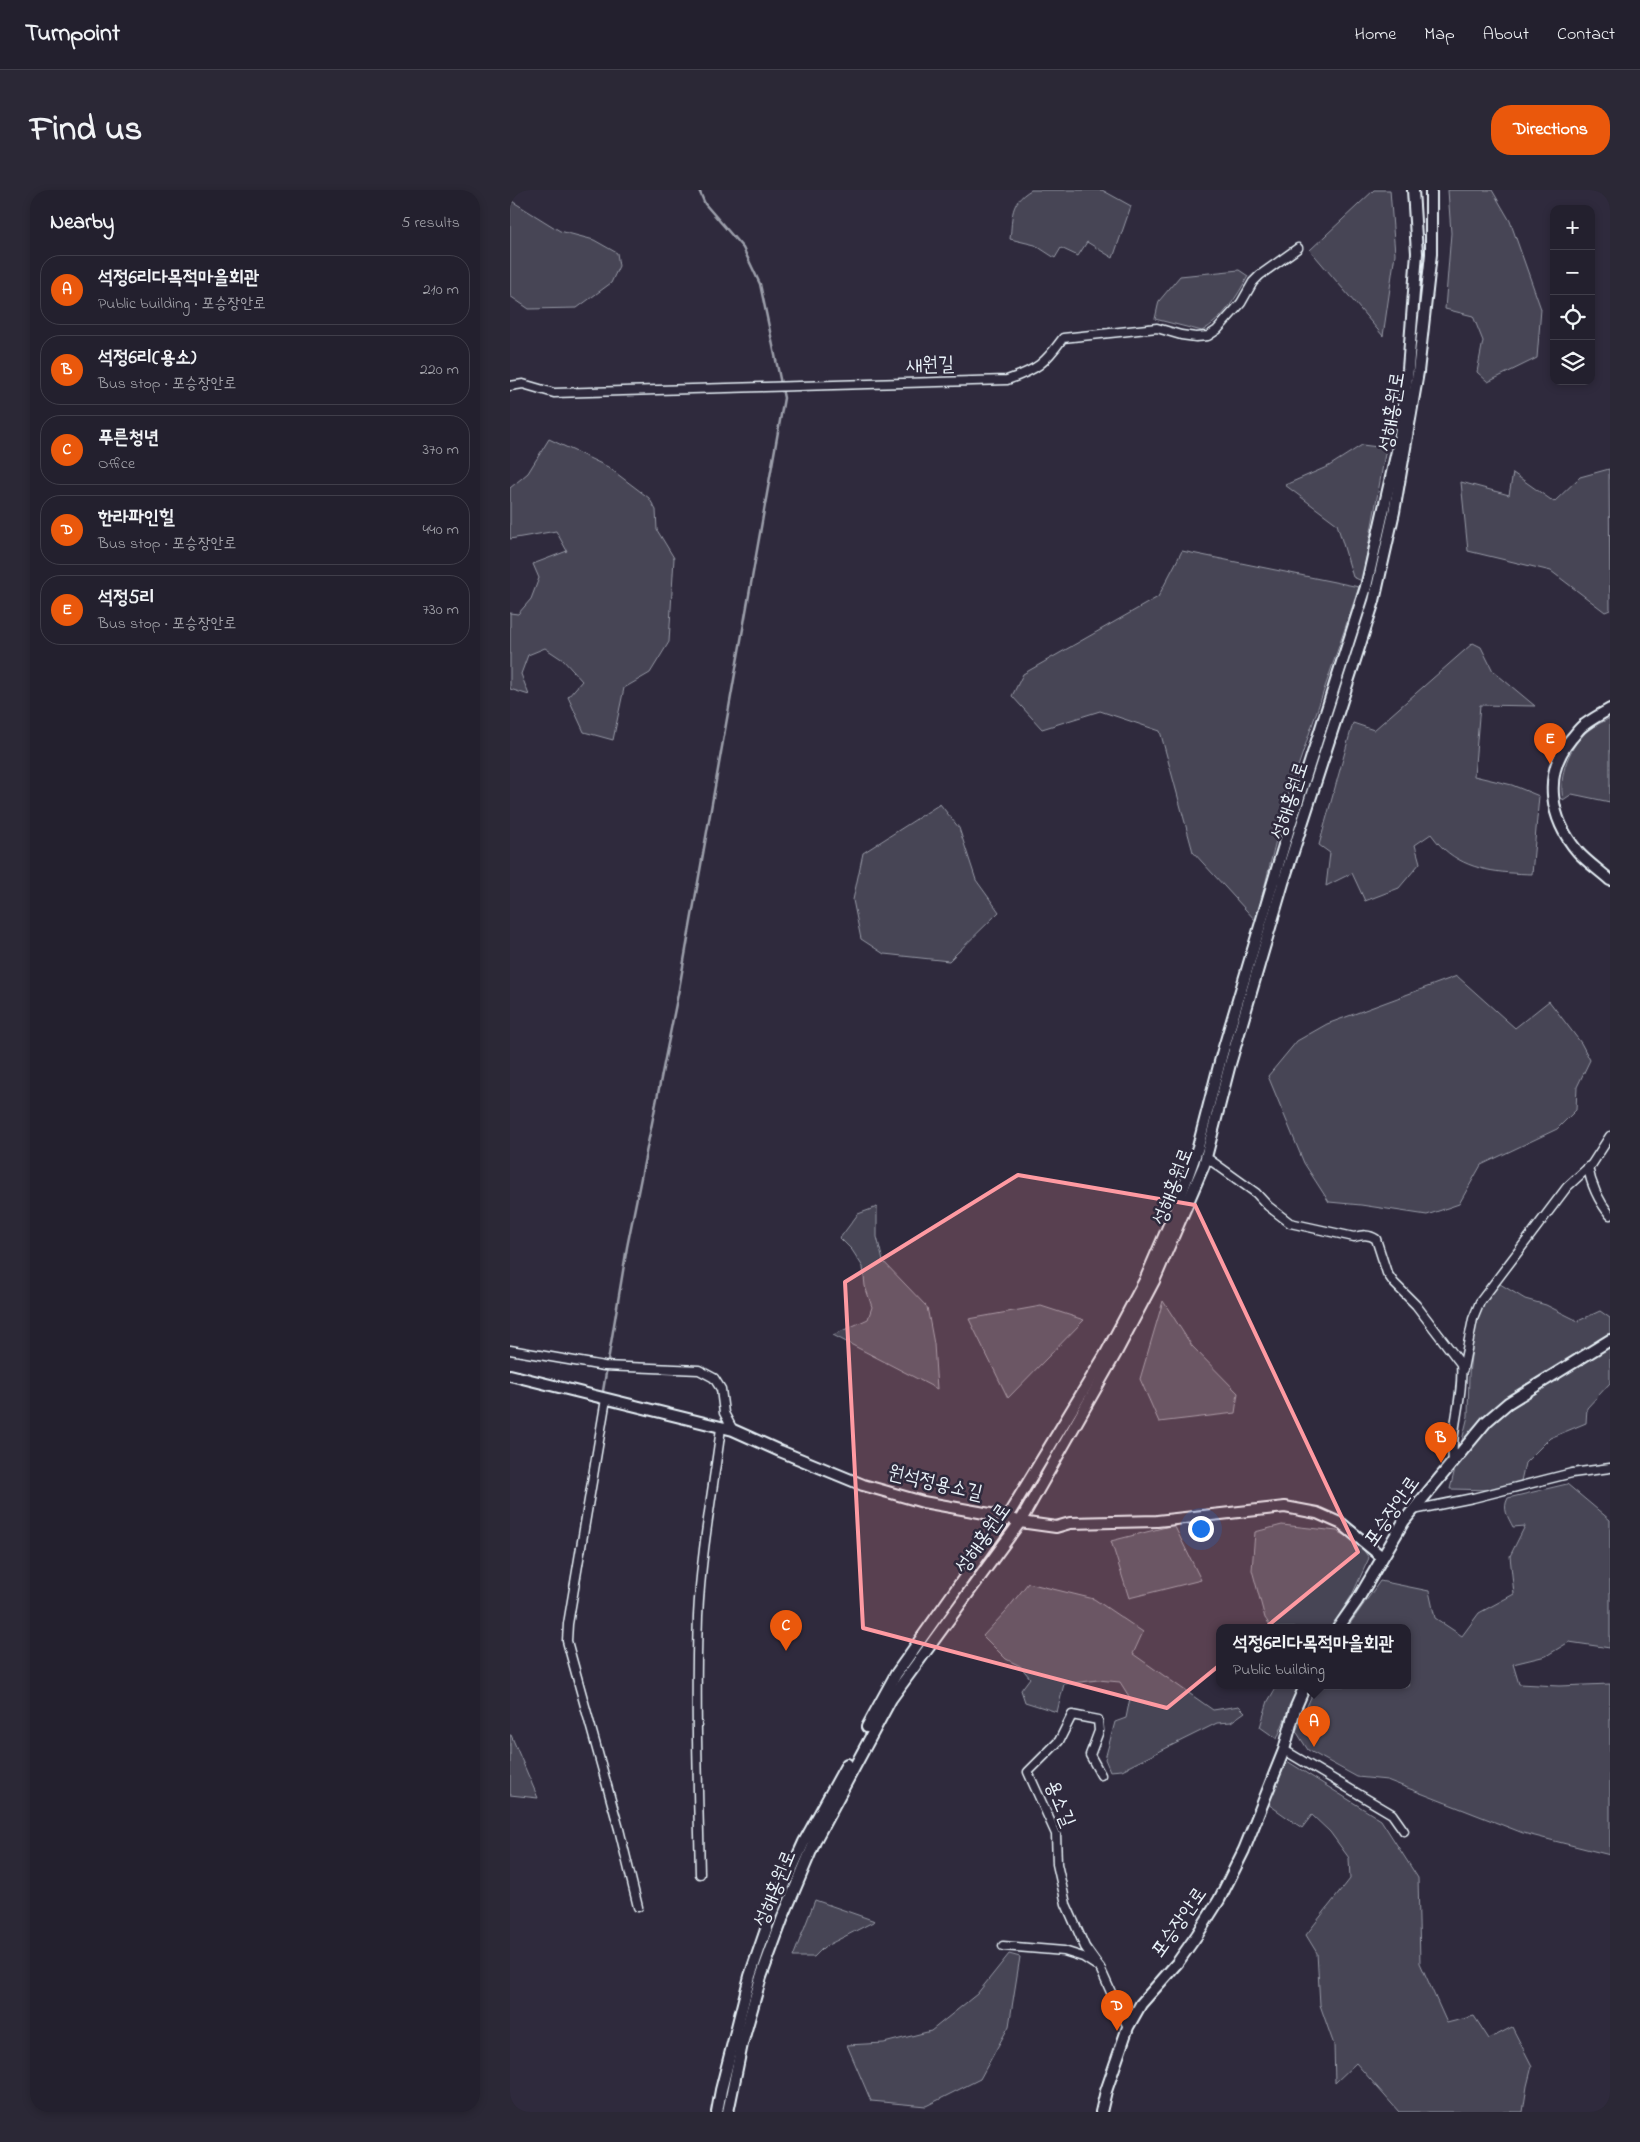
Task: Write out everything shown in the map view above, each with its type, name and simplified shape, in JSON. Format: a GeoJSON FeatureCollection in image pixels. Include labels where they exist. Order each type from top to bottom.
{"type":"FeatureCollection","features":[{"type":"Feature","properties":{"kind":"main road","name":"성해홍원로"},"geometry":{"type":"LineString","coordinates":[[717,2112],[750,1976],[771,1915],[804,1842],[896,1674],[1007,1517],[1105,1355],[1145,1280],[1178,1206],[1198,1146],[1225,1045],[1290,825],[1366,587],[1399,442],[1408,369],[1418,252],[1414,190]]}},
{"type":"Feature","properties":{"kind":"main road","name":"성해홍원로"},"geometry":{"type":"LineString","coordinates":[[728,2112],[742,2044],[761,1977],[783,1917],[816,1840],[891,1699],[1020,1522],[1116,1353],[1154,1281],[1204,1164],[1230,1064],[1283,882],[1374,601],[1394,512],[1418,372],[1431,254],[1430,190]]}},
{"type":"Feature","properties":{"kind":"main road"},"geometry":{"type":"LineString","coordinates":[[1610,709],[1582,726],[1563,749],[1553,775],[1552,793],[1562,826],[1569,840],[1580,854],[1610,880]]}},
{"type":"Feature","properties":{"kind":"main road","name":"포승장안로"},"geometry":{"type":"LineString","coordinates":[[1340,1624],[1413,1510],[1487,1421],[1508,1403],[1610,1340]]}},
{"type":"Feature","properties":{"kind":"main road","name":"원석정용소길"},"geometry":{"type":"LineString","coordinates":[[510,1375],[733,1430],[863,1485],[923,1502],[1007,1517],[1020,1522],[1056,1527],[1070,1523],[1157,1521],[1285,1506],[1318,1513],[1342,1524],[1382,1557]]}},
{"type":"Feature","properties":{"kind":"main road","name":"포승장안로"},"geometry":{"type":"LineString","coordinates":[[1101,2112],[1128,2027],[1141,2004],[1178,1962],[1219,1900],[1244,1850],[1284,1750],[1295,1709],[1304,1689]]}},
{"type":"Feature","properties":{"kind":"street","name":"새원길"},"geometry":{"type":"LineString","coordinates":[[510,386],[523,384],[554,393],[1007,380],[1032,371],[1047,360],[1063,338],[1157,328],[1181,335],[1208,336],[1217,330],[1241,303],[1260,274],[1298,248]]}},
{"type":"Feature","properties":{"kind":"street"},"geometry":{"type":"LineString","coordinates":[[1453,1462],[1452,1448],[1462,1376],[1472,1320],[1480,1302],[1566,1187],[1588,1167],[1610,1136]]}},
{"type":"Feature","properties":{"kind":"street"},"geometry":{"type":"LineString","coordinates":[[1210,1160],[1256,1193],[1268,1206],[1290,1223],[1354,1237],[1372,1236],[1376,1239],[1387,1274],[1416,1305],[1461,1364],[1462,1376]]}},
{"type":"Feature","properties":{"kind":"street"},"geometry":{"type":"LineString","coordinates":[[1588,1167],[1591,1183],[1602,1205],[1610,1214]]}},
{"type":"Feature","properties":{"kind":"street"},"geometry":{"type":"LineString","coordinates":[[510,1350],[604,1366],[699,1370],[714,1378],[721,1389],[724,1413],[733,1430]]}},
{"type":"Feature","properties":{"kind":"street"},"geometry":{"type":"LineString","coordinates":[[606,1399],[568,1624],[568,1641],[638,1907]]}},
{"type":"Feature","properties":{"kind":"street"},"geometry":{"type":"LineString","coordinates":[[700,1874],[697,1761],[698,1617],[701,1578],[721,1428]]}},
{"type":"Feature","properties":{"kind":"street"},"geometry":{"type":"LineString","coordinates":[[1413,1510],[1473,1498],[1572,1473],[1610,1468]]}},
{"type":"Feature","properties":{"kind":"street","name":"용소길"},"geometry":{"type":"LineString","coordinates":[[1101,1775],[1090,1755],[1099,1731],[1098,1720],[1072,1714],[1059,1741],[1028,1772],[1056,1834],[1057,1864],[1066,1904],[1085,1947],[1100,1968],[1128,2027]]}},
{"type":"Feature","properties":{"kind":"street"},"geometry":{"type":"LineString","coordinates":[[1284,1750],[1392,1814],[1404,1831]]}},
{"type":"Feature","properties":{"kind":"street"},"geometry":{"type":"LineString","coordinates":[[1003,1946],[1064,1951],[1083,1957],[1100,1968]]}},
{"type":"Feature","properties":{"kind":"highlighted area"},"geometry":{"type":"Polygon","coordinates":[[[1018,1175],[1195,1205],[1358,1552],[1167,1708],[863,1628],[845,1282],[1018,1175]]]}},
{"type":"Feature","properties":{"kind":"shaded area"},"geometry":{"type":"Polygon","coordinates":[[[1031,190],[1102,190],[1131,206],[1113,258],[1087,242],[1078,256],[1061,248],[1055,258],[1035,245],[1010,239],[1015,205],[1031,190]]]}},
{"type":"Feature","properties":{"kind":"shaded area"},"geometry":{"type":"Polygon","coordinates":[[[1374,190],[1390,190],[1395,254],[1383,336],[1310,250],[1374,190]]]}},
{"type":"Feature","properties":{"kind":"shaded area"},"geometry":{"type":"Polygon","coordinates":[[[1448,190],[1492,190],[1510,221],[1541,309],[1537,358],[1488,382],[1477,372],[1483,341],[1473,316],[1445,309],[1451,233],[1448,190]]]}},
{"type":"Feature","properties":{"kind":"shaded area"},"geometry":{"type":"Polygon","coordinates":[[[510,200],[560,231],[594,240],[617,253],[619,266],[611,283],[577,308],[529,309],[510,296],[510,200]]]}},
{"type":"Feature","properties":{"kind":"shaded area"},"geometry":{"type":"Polygon","coordinates":[[[1239,270],[1248,276],[1239,292],[1223,314],[1202,331],[1155,319],[1159,301],[1180,276],[1239,270]]]}},
{"type":"Feature","properties":{"kind":"shaded area"},"geometry":{"type":"Polygon","coordinates":[[[549,439],[608,467],[649,498],[656,510],[657,530],[674,558],[669,642],[650,673],[624,688],[613,740],[584,732],[568,697],[582,681],[563,660],[545,648],[528,655],[521,674],[529,695],[510,689],[510,613],[518,614],[531,599],[539,578],[533,564],[567,551],[556,531],[510,539],[510,488],[528,473],[549,439]]]}},
{"type":"Feature","properties":{"kind":"shaded area"},"geometry":{"type":"Polygon","coordinates":[[[1362,445],[1386,448],[1362,581],[1353,577],[1337,524],[1285,485],[1329,466],[1362,445]]]}},
{"type":"Feature","properties":{"kind":"shaded area"},"geometry":{"type":"Polygon","coordinates":[[[1609,469],[1610,610],[1605,612],[1551,571],[1468,551],[1461,482],[1509,495],[1513,473],[1554,502],[1580,477],[1609,469]]]}},
{"type":"Feature","properties":{"kind":"shaded area"},"geometry":{"type":"Polygon","coordinates":[[[1182,551],[1359,587],[1284,808],[1256,921],[1193,852],[1160,731],[1100,711],[1042,729],[1012,696],[1023,674],[1158,597],[1182,551]]]}},
{"type":"Feature","properties":{"kind":"shaded area"},"geometry":{"type":"Polygon","coordinates":[[[1473,643],[1481,647],[1493,671],[1535,706],[1480,705],[1474,776],[1512,785],[1539,796],[1532,874],[1509,873],[1474,866],[1453,856],[1440,846],[1431,834],[1415,845],[1420,863],[1399,888],[1365,901],[1352,873],[1326,886],[1330,853],[1319,845],[1353,723],[1374,730],[1473,643]]]}},
{"type":"Feature","properties":{"kind":"shaded area"},"geometry":{"type":"Polygon","coordinates":[[[1610,718],[1610,802],[1572,794],[1563,800],[1562,781],[1571,752],[1582,736],[1596,725],[1610,718]]]}},
{"type":"Feature","properties":{"kind":"shaded area"},"geometry":{"type":"Polygon","coordinates":[[[940,804],[959,828],[976,880],[999,912],[949,961],[884,954],[861,939],[853,900],[863,853],[940,804]]]}},
{"type":"Feature","properties":{"kind":"shaded area"},"geometry":{"type":"Polygon","coordinates":[[[1457,976],[1515,1028],[1549,1001],[1581,1043],[1590,1060],[1577,1087],[1576,1110],[1557,1129],[1481,1165],[1459,1204],[1427,1215],[1329,1202],[1304,1163],[1268,1076],[1297,1041],[1327,1024],[1457,976]]]}},
{"type":"Feature","properties":{"kind":"shaded area"},"geometry":{"type":"Polygon","coordinates":[[[877,1207],[877,1237],[883,1261],[927,1307],[934,1344],[937,1389],[833,1335],[868,1319],[872,1307],[865,1286],[863,1267],[852,1250],[840,1238],[858,1214],[877,1207]]]}},
{"type":"Feature","properties":{"kind":"shaded area"},"geometry":{"type":"Polygon","coordinates":[[[1500,1284],[1525,1299],[1546,1305],[1578,1321],[1600,1311],[1610,1318],[1610,1383],[1587,1408],[1586,1423],[1550,1438],[1525,1463],[1521,1481],[1497,1490],[1450,1489],[1468,1416],[1469,1374],[1476,1314],[1500,1284]]]}},
{"type":"Feature","properties":{"kind":"shaded area"},"geometry":{"type":"Polygon","coordinates":[[[1163,1301],[1192,1346],[1238,1393],[1235,1413],[1159,1422],[1140,1379],[1163,1301]]]}},
{"type":"Feature","properties":{"kind":"shaded area"},"geometry":{"type":"Polygon","coordinates":[[[1041,1306],[1084,1320],[1008,1398],[969,1319],[1041,1306]]]}},
{"type":"Feature","properties":{"kind":"shaded area"},"geometry":{"type":"Polygon","coordinates":[[[1567,1484],[1610,1520],[1610,1648],[1569,1642],[1546,1656],[1513,1664],[1519,1684],[1559,1686],[1610,1684],[1610,1855],[1523,1833],[1387,1780],[1357,1777],[1308,1750],[1296,1731],[1315,1689],[1411,1689],[1411,1624],[1350,1624],[1380,1581],[1429,1591],[1435,1618],[1462,1636],[1479,1613],[1514,1594],[1510,1556],[1525,1526],[1513,1527],[1506,1509],[1508,1498],[1567,1484]]]}},
{"type":"Feature","properties":{"kind":"shaded area"},"geometry":{"type":"Polygon","coordinates":[[[1174,1525],[1201,1580],[1129,1598],[1111,1541],[1174,1525]]]}},
{"type":"Feature","properties":{"kind":"shaded area"},"geometry":{"type":"Polygon","coordinates":[[[1282,1525],[1337,1531],[1358,1542],[1369,1558],[1352,1595],[1334,1624],[1269,1624],[1265,1618],[1252,1570],[1255,1532],[1282,1525]]]}},
{"type":"Feature","properties":{"kind":"shaded area"},"geometry":{"type":"Polygon","coordinates":[[[1028,1583],[1094,1599],[1143,1632],[1133,1654],[1213,1710],[1239,1706],[1245,1712],[1231,1722],[1217,1723],[1122,1770],[1110,1771],[1105,1759],[1115,1722],[1126,1718],[1130,1698],[1120,1682],[1098,1680],[1064,1684],[1057,1712],[1025,1702],[1021,1690],[1030,1678],[1020,1666],[1006,1659],[983,1636],[1028,1583]]]}},
{"type":"Feature","properties":{"kind":"shaded area"},"geometry":{"type":"Polygon","coordinates":[[[1275,1689],[1297,1689],[1277,1739],[1260,1727],[1268,1701],[1275,1689]]]}},
{"type":"Feature","properties":{"kind":"shaded area"},"geometry":{"type":"Polygon","coordinates":[[[511,1735],[538,1798],[510,1795],[511,1735]]]}},
{"type":"Feature","properties":{"kind":"shaded area"},"geometry":{"type":"Polygon","coordinates":[[[1287,1761],[1381,1820],[1418,1878],[1420,1963],[1447,2023],[1474,2016],[1489,2039],[1512,2027],[1532,2066],[1523,2112],[1399,2112],[1356,2063],[1335,2083],[1334,2045],[1320,2005],[1317,1953],[1306,1935],[1350,1879],[1349,1858],[1330,1832],[1312,1815],[1302,1828],[1268,1804],[1287,1761]]]}},
{"type":"Feature","properties":{"kind":"shaded area"},"geometry":{"type":"Polygon","coordinates":[[[815,1900],[875,1921],[824,1947],[814,1957],[793,1957],[815,1900]]]}},
{"type":"Feature","properties":{"kind":"shaded area"},"geometry":{"type":"Polygon","coordinates":[[[1009,1954],[1020,1957],[1009,2026],[980,2079],[926,2106],[871,2101],[847,2045],[884,2043],[931,2031],[977,1994],[1009,1954]]]}},
{"type":"Feature","properties":{"kind":"waterway"},"geometry":{"type":"LineString","coordinates":[[603,1391],[627,1247],[679,989],[784,398],[760,284],[743,248],[705,204],[699,190]]}},
{"type":"Feature","properties":{"kind":"place","name":"석정5리"},"geometry":{"type":"Point","coordinates":[1550,764]}},
{"type":"Feature","properties":{"kind":"place","name":"석정6리(용소)"},"geometry":{"type":"Point","coordinates":[1441,1463]}},
{"type":"Feature","properties":{"kind":"place","name":"푸른청년"},"geometry":{"type":"Point","coordinates":[786,1651]}},
{"type":"Feature","properties":{"kind":"place","name":"석정6리다목적마을회관"},"geometry":{"type":"Point","coordinates":[1314,1747]}},
{"type":"Feature","properties":{"kind":"place","name":"한라파인힐"},"geometry":{"type":"Point","coordinates":[1117,2031]}}]}
